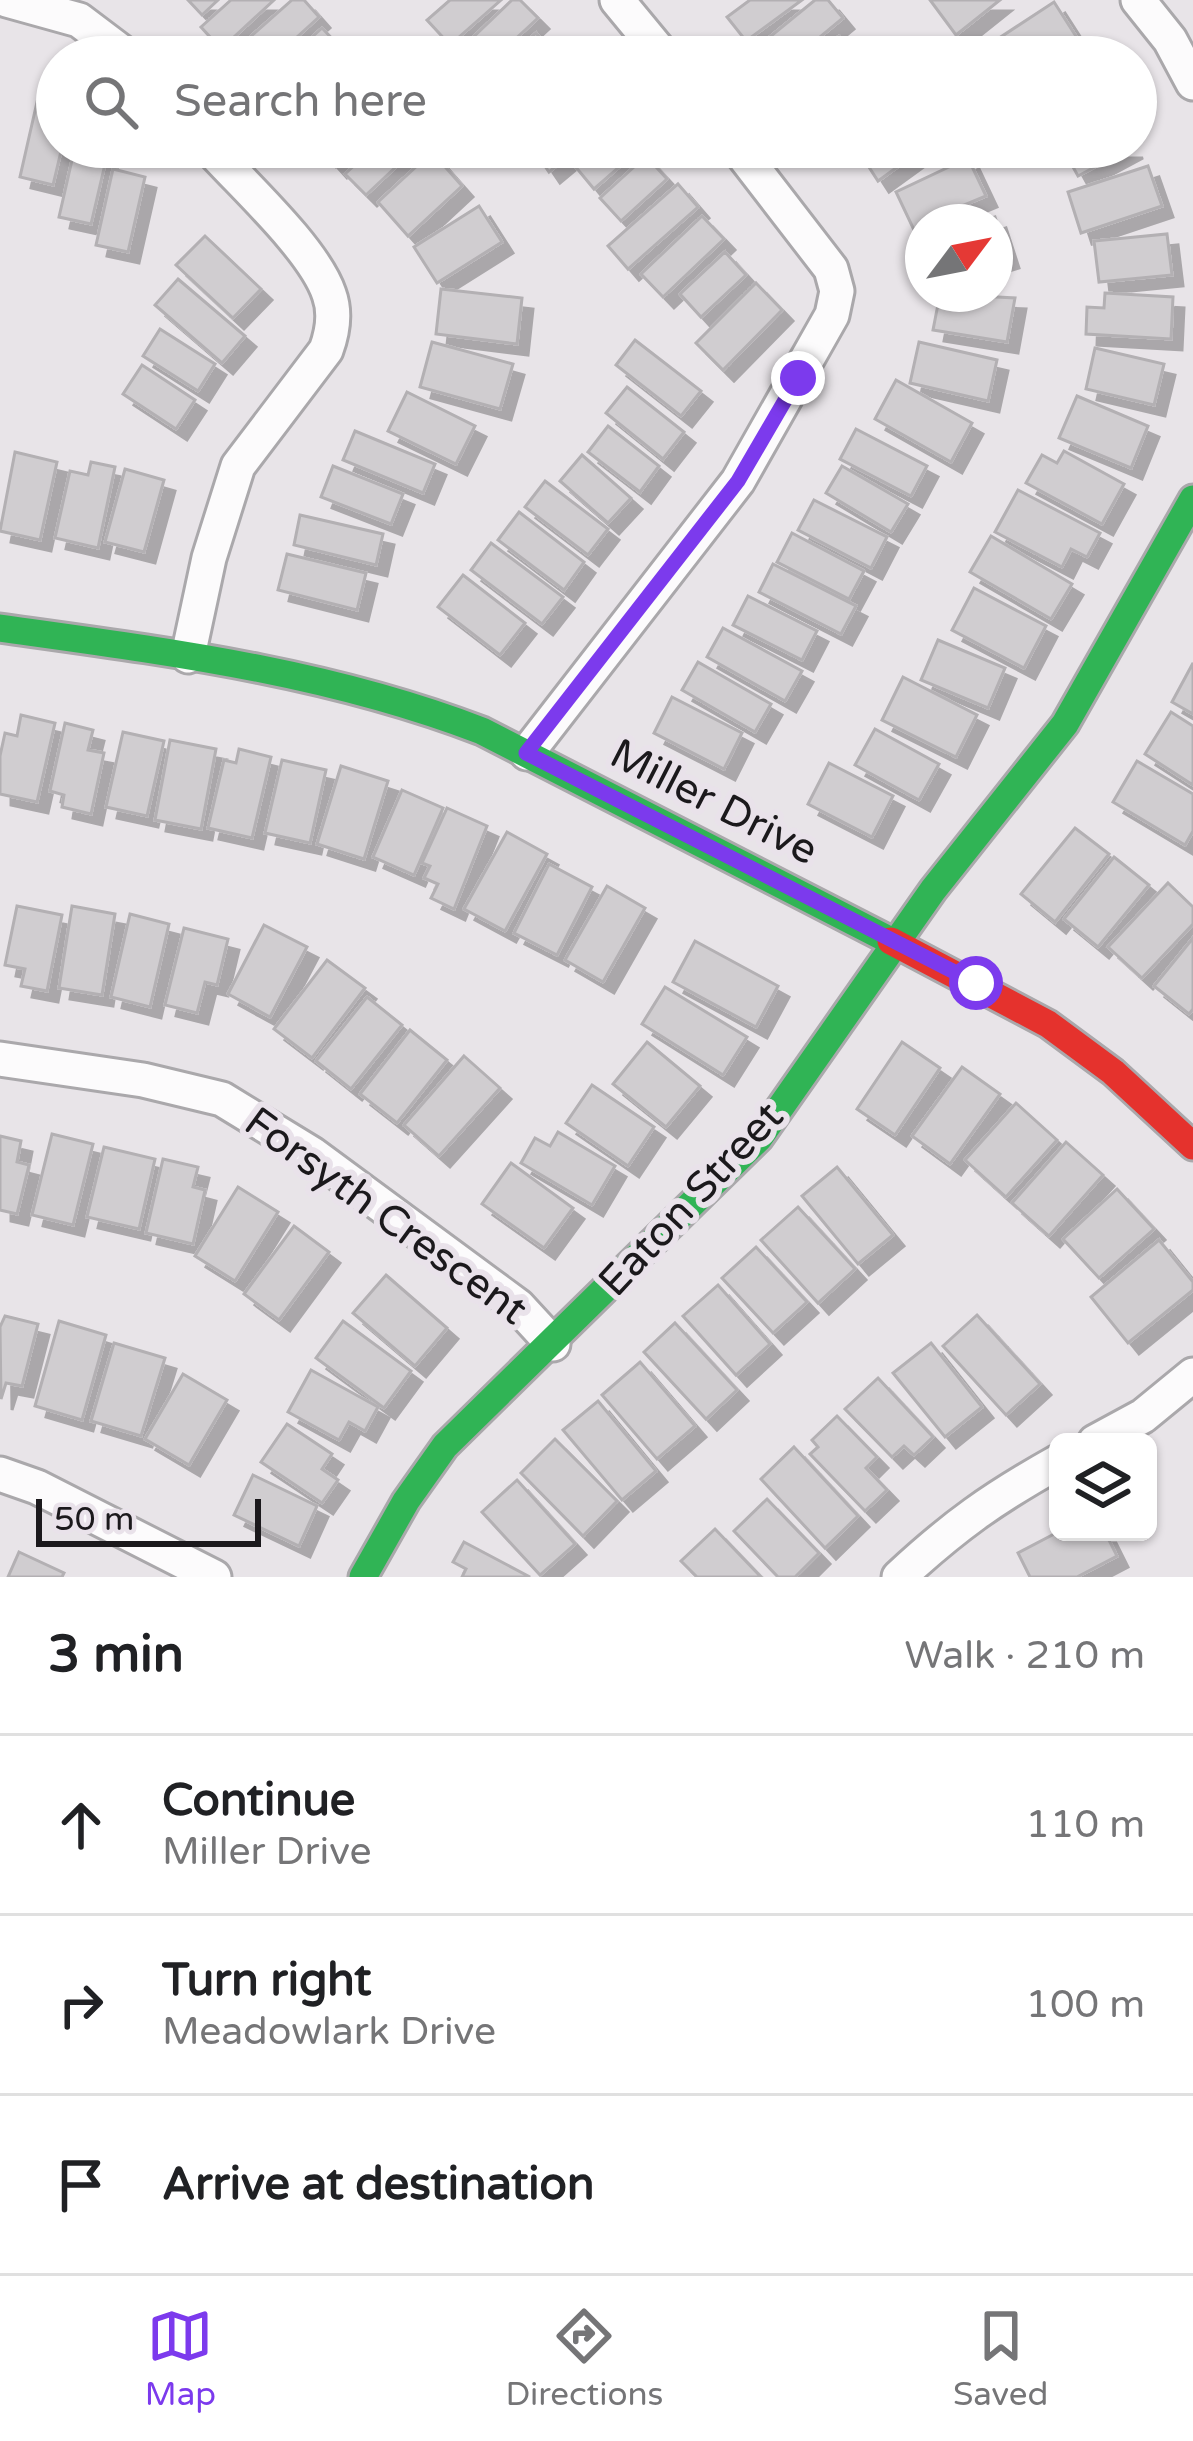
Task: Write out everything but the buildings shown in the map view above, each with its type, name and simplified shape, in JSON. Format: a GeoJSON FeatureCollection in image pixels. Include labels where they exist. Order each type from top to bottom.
{"type":"FeatureCollection","features":[{"type":"Feature","properties":{"kind":"street"},"geometry":{"type":"LineString","coordinates":[[7,0],[79,20],[100,36]]}},
{"type":"Feature","properties":{"kind":"street"},"geometry":{"type":"LineString","coordinates":[[617,0],[647,36]]}},
{"type":"Feature","properties":{"kind":"street"},"geometry":{"type":"LineString","coordinates":[[1138,0],[1170,40],[1193,83]]}},
{"type":"Feature","properties":{"kind":"street"},"geometry":{"type":"LineString","coordinates":[[188,656],[209,558],[238,466],[326,350],[333,328],[330,296],[310,260],[227,168]]}},
{"type":"Feature","properties":{"kind":"street"},"geometry":{"type":"LineString","coordinates":[[526,753],[738,481],[832,315],[837,291],[831,268],[753,168]]}},
{"type":"Feature","properties":{"kind":"street","name":"Eaton Street"},"geometry":{"type":"LineString","coordinates":[[363,1577],[406,1501],[445,1446],[758,1138],[897,941],[1065,724],[1193,499]]}},
{"type":"Feature","properties":{"kind":"street","name":"Miller Drive"},"geometry":{"type":"LineString","coordinates":[[0,628],[188,656],[379,692],[446,716],[897,941],[1061,1031],[1135,1087],[1193,1146]]}},
{"type":"Feature","properties":{"kind":"street","name":"Forsyth Crescent"},"geometry":{"type":"LineString","coordinates":[[0,1059],[195,1090],[234,1105],[312,1154],[518,1306],[553,1344]]}},
{"type":"Feature","properties":{"kind":"street"},"geometry":{"type":"LineString","coordinates":[[1112,1433],[1143,1416],[1193,1375]]}},
{"type":"Feature","properties":{"kind":"street"},"geometry":{"type":"LineString","coordinates":[[908,1574],[946,1533],[989,1500],[1049,1467]]}},
{"type":"Feature","properties":{"kind":"street"},"geometry":{"type":"LineString","coordinates":[[0,1474],[54,1495],[214,1577]]}},
{"type":"Feature","properties":{"kind":"traffic: fast"},"geometry":{"type":"LineString","coordinates":[[363,1577],[406,1501],[445,1446],[759,1138],[933,890],[1065,724],[1193,499]]}},
{"type":"Feature","properties":{"kind":"traffic: fast"},"geometry":{"type":"LineString","coordinates":[[0,628],[244,666],[423,710],[482,731],[891,941]]}},
{"type":"Feature","properties":{"kind":"traffic: jam"},"geometry":{"type":"LineString","coordinates":[[891,941],[1048,1024],[1113,1072],[1193,1146]]}},
{"type":"Feature","properties":{"kind":"route"},"geometry":{"type":"LineString","coordinates":[[798,378],[738,481],[526,753],[976,983]]}}]}
